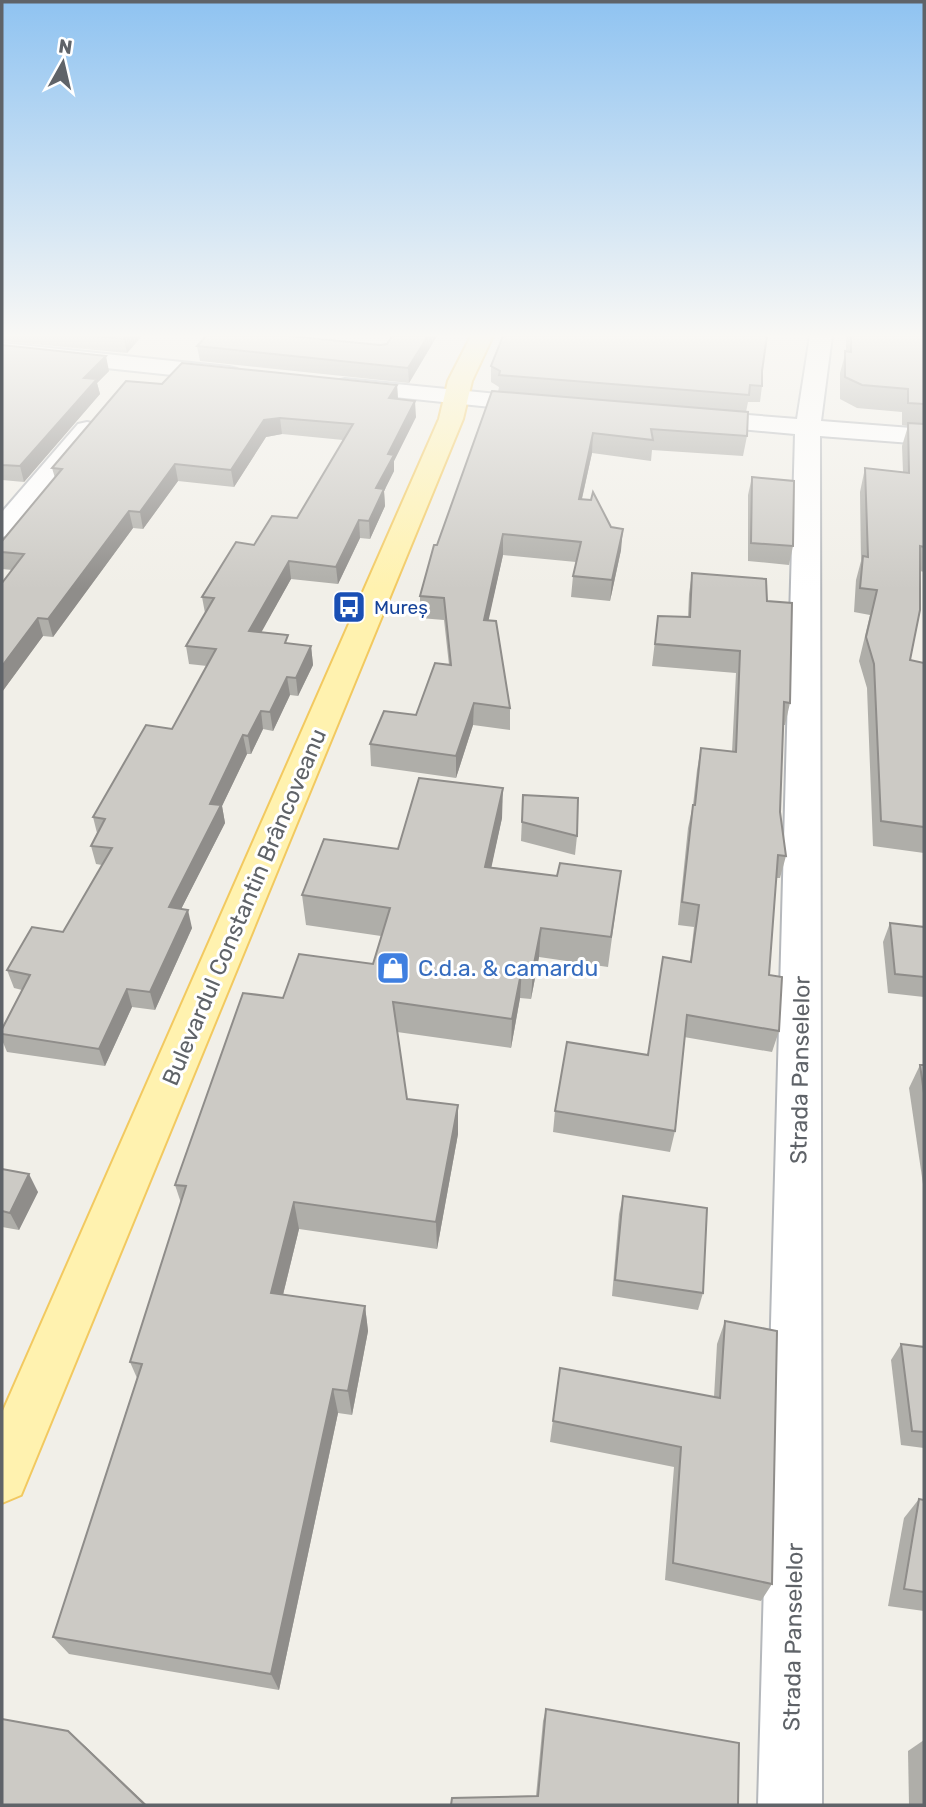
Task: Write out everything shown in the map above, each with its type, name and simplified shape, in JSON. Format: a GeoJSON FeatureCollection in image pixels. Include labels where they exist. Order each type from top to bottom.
{"type":"FeatureCollection","features":[{"type":"Feature","properties":{"kind":"main road","name":"Bulevardul Constantin Brâncoveanu"},"geometry":{"type":"LineString","coordinates":[[2,1476],[450,420]]}},
{"type":"Feature","properties":{"kind":"street"},"geometry":{"type":"LineString","coordinates":[[2,529],[94,420]]}},
{"type":"Feature","properties":{"kind":"street"},"geometry":{"type":"LineString","coordinates":[[726,420],[924,437]]}},
{"type":"Feature","properties":{"kind":"street","name":"Strada Panselelor"},"geometry":{"type":"LineString","coordinates":[[790,1805],[809,420]]}},
{"type":"Feature","properties":{"kind":"building"},"geometry":{"type":"Polygon","coordinates":[[[2,420],[60,420],[20,466],[2,465],[2,420]]]}},
{"type":"Feature","properties":{"kind":"building"},"geometry":{"type":"Polygon","coordinates":[[[93,420],[264,420],[231,470],[175,464],[140,512],[129,511],[48,619],[38,618],[2,666],[2,583],[24,554],[2,552],[2,541],[62,469],[52,468],[93,420]]]}},
{"type":"Feature","properties":{"kind":"building"},"geometry":{"type":"Polygon","coordinates":[[[308,420],[405,420],[388,454],[394,455],[376,488],[384,489],[369,521],[359,520],[336,567],[289,561],[249,631],[288,635],[285,643],[311,646],[296,678],[287,677],[270,712],[261,711],[248,736],[243,735],[210,804],[221,805],[169,907],[188,910],[150,992],[127,989],[99,1049],[2,1034],[2,1029],[30,975],[7,970],[32,927],[63,932],[112,848],[91,846],[105,819],[93,817],[146,725],[172,729],[216,649],[186,646],[214,598],[202,597],[236,542],[254,545],[272,516],[297,518],[353,424],[308,420]]]}},
{"type":"Feature","properties":{"kind":"building"},"geometry":{"type":"Polygon","coordinates":[[[482,420],[748,420],[747,436],[651,429],[653,440],[593,433],[579,499],[591,500],[593,492],[611,527],[623,529],[612,580],[573,576],[581,542],[503,534],[484,620],[496,621],[510,708],[474,703],[456,756],[370,744],[384,711],[416,715],[435,663],[451,665],[444,598],[420,596],[434,545],[437,545],[482,420]]]}},
{"type":"Feature","properties":{"kind":"building"},"geometry":{"type":"Polygon","coordinates":[[[908,423],[924,424],[924,547],[920,546],[920,610],[910,660],[924,663],[924,827],[881,821],[874,664],[866,637],[877,590],[860,588],[863,556],[868,557],[865,468],[909,473],[908,423]]]}},
{"type":"Feature","properties":{"kind":"building"},"geometry":{"type":"Polygon","coordinates":[[[752,477],[794,481],[793,546],[751,543],[752,477]]]}},
{"type":"Feature","properties":{"kind":"building"},"geometry":{"type":"Polygon","coordinates":[[[692,573],[766,579],[767,601],[792,603],[790,703],[784,702],[780,812],[786,856],[778,855],[769,975],[782,977],[779,1031],[687,1015],[675,1131],[555,1111],[567,1042],[648,1055],[663,957],[691,962],[699,905],[682,902],[701,748],[736,752],[740,651],[655,644],[658,616],[690,617],[692,573]]]}},
{"type":"Feature","properties":{"kind":"building"},"geometry":{"type":"Polygon","coordinates":[[[419,778],[503,788],[485,867],[557,876],[560,863],[621,871],[611,937],[541,928],[533,969],[522,968],[512,1019],[393,1002],[407,1099],[458,1105],[436,1222],[294,1202],[271,1293],[365,1306],[348,1391],[333,1389],[271,1674],[53,1637],[142,1364],[130,1362],[186,1186],[175,1185],[243,993],[283,998],[299,954],[373,964],[390,908],[302,895],[324,839],[398,849],[419,778]]]}},
{"type":"Feature","properties":{"kind":"building"},"geometry":{"type":"Polygon","coordinates":[[[523,795],[578,798],[577,836],[522,822],[523,795]]]}},
{"type":"Feature","properties":{"kind":"building"},"geometry":{"type":"Polygon","coordinates":[[[890,923],[924,927],[924,977],[895,974],[890,923]]]}},
{"type":"Feature","properties":{"kind":"building"},"geometry":{"type":"Polygon","coordinates":[[[920,1065],[924,1065],[924,1093],[920,1065]]]}},
{"type":"Feature","properties":{"kind":"building"},"geometry":{"type":"Polygon","coordinates":[[[2,1169],[29,1174],[10,1213],[2,1211],[2,1169]]]}},
{"type":"Feature","properties":{"kind":"building"},"geometry":{"type":"Polygon","coordinates":[[[623,1196],[707,1208],[703,1293],[615,1280],[623,1196]]]}},
{"type":"Feature","properties":{"kind":"building"},"geometry":{"type":"Polygon","coordinates":[[[725,1321],[777,1331],[772,1584],[673,1563],[681,1447],[553,1421],[560,1368],[720,1398],[725,1321]]]}},
{"type":"Feature","properties":{"kind":"building"},"geometry":{"type":"Polygon","coordinates":[[[901,1344],[924,1347],[924,1432],[912,1431],[901,1344]]]}},
{"type":"Feature","properties":{"kind":"building"},"geometry":{"type":"Polygon","coordinates":[[[919,1499],[924,1500],[924,1592],[904,1589],[919,1499]]]}},
{"type":"Feature","properties":{"kind":"building"},"geometry":{"type":"Polygon","coordinates":[[[546,1709],[739,1743],[738,1805],[451,1805],[452,1798],[538,1796],[546,1709]]]}},
{"type":"Feature","properties":{"kind":"building"},"geometry":{"type":"Polygon","coordinates":[[[2,1719],[68,1731],[145,1805],[2,1805],[2,1719]]]}},
{"type":"Feature","properties":{"kind":"place","name":"Mureș"},"geometry":{"type":"Point","coordinates":[349,607]}},
{"type":"Feature","properties":{"kind":"place","name":"C.d.a. & camardu"},"geometry":{"type":"Point","coordinates":[393,968]}}]}
